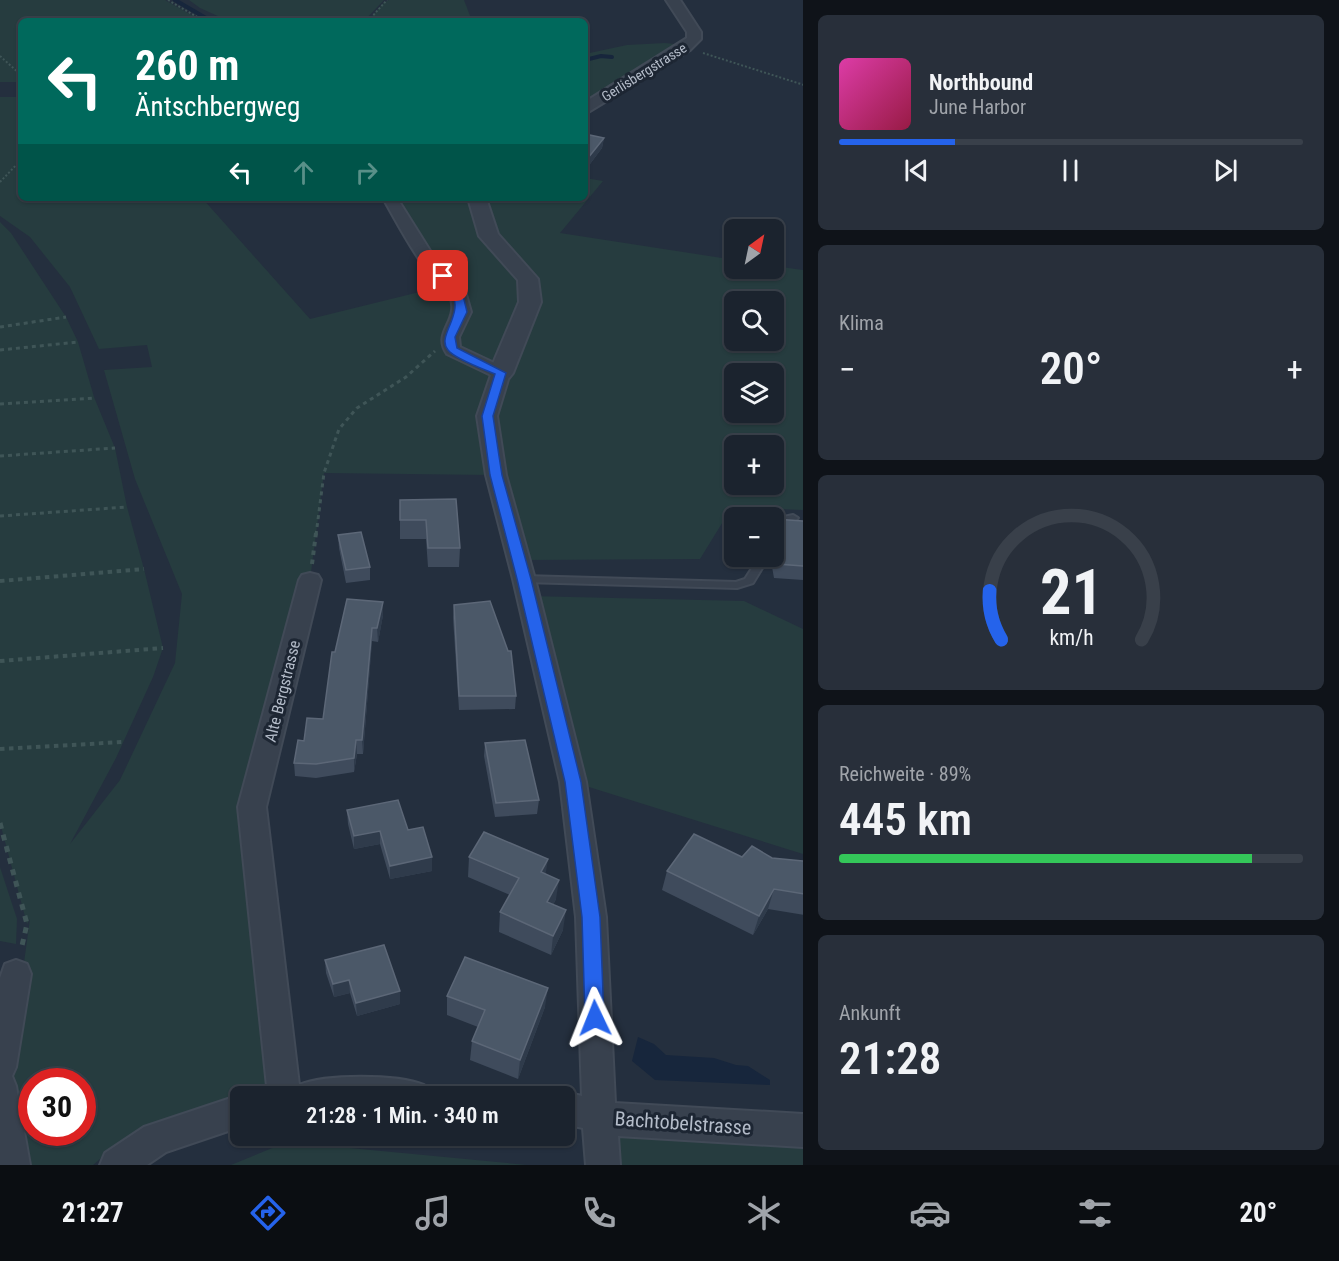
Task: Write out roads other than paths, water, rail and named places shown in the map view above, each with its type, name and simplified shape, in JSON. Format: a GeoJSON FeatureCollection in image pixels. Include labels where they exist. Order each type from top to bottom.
{"type":"FeatureCollection","features":[{"type":"Feature","properties":{"kind":"street","name":"Gerlisbergstrasse"},"geometry":{"type":"LineString","coordinates":[[588,107],[685,48],[694,39],[694,32],[673,0]]}},
{"type":"Feature","properties":{"kind":"street"},"geometry":{"type":"LineString","coordinates":[[392,201],[428,260],[457,291],[462,312],[450,337],[453,350],[501,373]]}},
{"type":"Feature","properties":{"kind":"street"},"geometry":{"type":"LineString","coordinates":[[478,201],[489,236],[528,279],[530,302],[501,373],[487,416],[496,475],[524,579],[573,782],[591,917],[603,1165]]}},
{"type":"Feature","properties":{"kind":"street","name":"Alte Bergstrasse"},"geometry":{"type":"LineString","coordinates":[[283,1086],[252,807],[310,580]]}},
{"type":"Feature","properties":{"kind":"street"},"geometry":{"type":"LineString","coordinates":[[0,1067],[16,974]]}},
{"type":"Feature","properties":{"kind":"street"},"geometry":{"type":"LineString","coordinates":[[0,1086],[13,1165]]}},
{"type":"Feature","properties":{"kind":"street","name":"Bachtobelstrasse"},"geometry":{"type":"LineString","coordinates":[[575,1111],[622,1121],[803,1131]]}},
{"type":"Feature","properties":{"kind":"street"},"geometry":{"type":"LineString","coordinates":[[117,1165],[156,1139],[230,1114]]}},
{"type":"Feature","properties":{"kind":"lane"},"geometry":{"type":"LineString","coordinates":[[784,520],[792,519]]}},
{"type":"Feature","properties":{"kind":"lane"},"geometry":{"type":"LineString","coordinates":[[524,579],[736,585],[749,581],[758,567]]}},
{"type":"Feature","properties":{"kind":"water"},"geometry":{"type":"Polygon","coordinates":[[[638,1037],[654,1044],[666,1055],[714,1058],[748,1066],[770,1080],[770,1085],[655,1080],[632,1061],[638,1037]]]}},
{"type":"Feature","properties":{"kind":"waterway"},"geometry":{"type":"LineString","coordinates":[[175,0],[206,18]]}},
{"type":"Feature","properties":{"kind":"waterway"},"geometry":{"type":"LineString","coordinates":[[588,59],[601,56],[612,57]]}}]}
